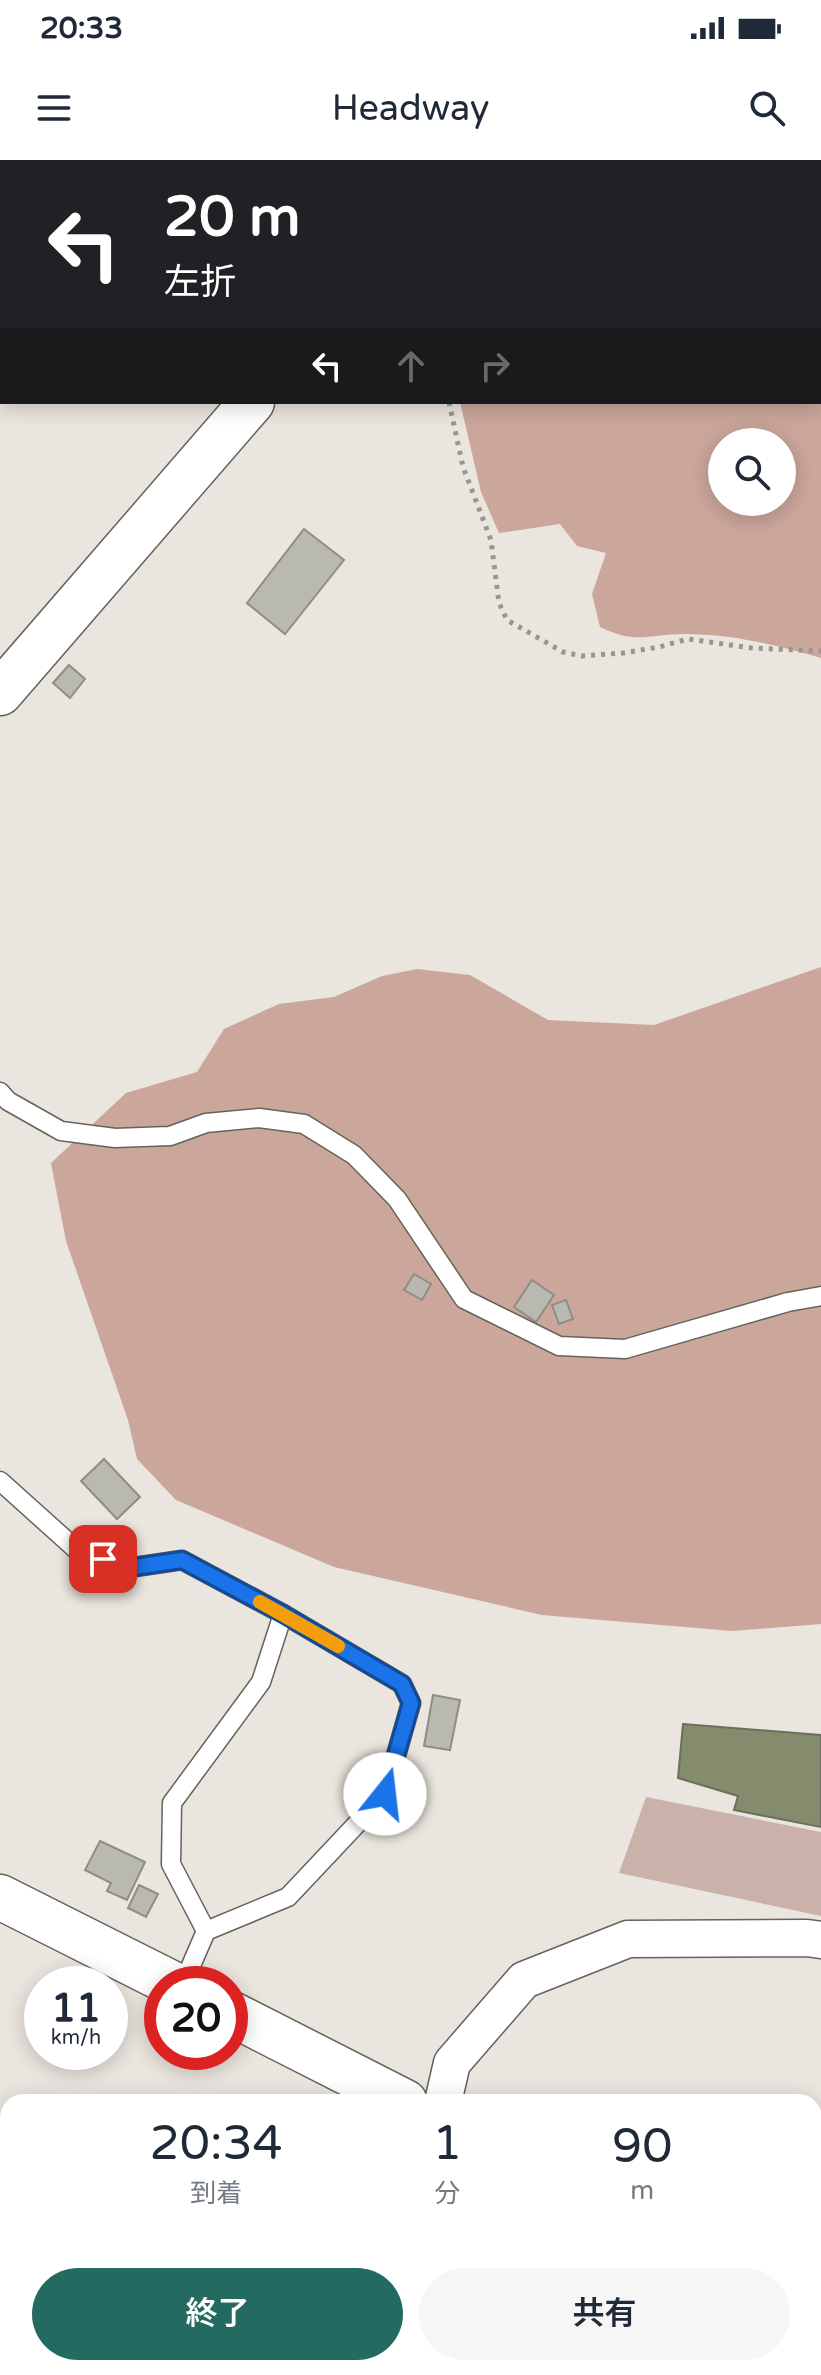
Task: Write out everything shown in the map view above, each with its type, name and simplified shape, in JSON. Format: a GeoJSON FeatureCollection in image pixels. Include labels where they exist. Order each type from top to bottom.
{"type":"FeatureCollection","features":[{"type":"Feature","properties":{"kind":"street"},"geometry":{"type":"LineString","coordinates":[[0,693],[250,404]]}},
{"type":"Feature","properties":{"kind":"street"},"geometry":{"type":"LineString","coordinates":[[0,1897],[144,1969]]}},
{"type":"Feature","properties":{"kind":"street"},"geometry":{"type":"LineString","coordinates":[[445,2094],[452,2063],[524,1980],[628,1939],[821,1940]]}},
{"type":"Feature","properties":{"kind":"street"},"geometry":{"type":"LineString","coordinates":[[248,2022],[389,2094]]}},
{"type":"Feature","properties":{"kind":"lane"},"geometry":{"type":"LineString","coordinates":[[0,1092],[8,1101],[61,1131],[115,1138],[170,1136],[206,1123],[259,1118],[304,1124],[354,1155],[397,1199],[464,1299],[559,1346],[625,1349],[788,1302],[821,1296]]}},
{"type":"Feature","properties":{"kind":"lane"},"geometry":{"type":"LineString","coordinates":[[0,1481],[78,1551],[128,1568],[182,1560],[283,1614],[402,1684],[411,1703],[385,1794],[288,1897],[206,1931],[191,1966]]}},
{"type":"Feature","properties":{"kind":"lane"},"geometry":{"type":"LineString","coordinates":[[206,1931],[171,1864],[172,1803],[261,1682],[283,1614]]}},
{"type":"Feature","properties":{"kind":"path"},"geometry":{"type":"LineString","coordinates":[[449,404],[463,467],[491,540],[499,603],[507,620],[563,652],[582,656],[647,649],[688,639],[752,648],[821,651]]}},
{"type":"Feature","properties":{"kind":"shaded area"},"geometry":{"type":"Polygon","coordinates":[[[460,404],[821,404],[821,658],[737,638],[703,634],[633,637],[600,627],[592,594],[606,553],[577,546],[560,524],[499,533],[481,492],[460,404]]]}},
{"type":"Feature","properties":{"kind":"shaded area"},"geometry":{"type":"Polygon","coordinates":[[[821,967],[821,1624],[732,1631],[542,1615],[334,1567],[176,1500],[137,1459],[128,1420],[66,1241],[51,1163],[126,1093],[197,1072],[224,1029],[279,1004],[334,997],[382,976],[417,969],[470,975],[548,1020],[654,1025],[821,967]]]}},
{"type":"Feature","properties":{"kind":"shaded area"},"geometry":{"type":"Polygon","coordinates":[[[683,1724],[821,1735],[821,1827],[734,1810],[738,1796],[678,1778],[683,1724]]]}},
{"type":"Feature","properties":{"kind":"shaded area"},"geometry":{"type":"Polygon","coordinates":[[[646,1797],[821,1832],[821,1916],[619,1873],[646,1797]]]}},
{"type":"Feature","properties":{"kind":"building"},"geometry":{"type":"Polygon","coordinates":[[[304,529],[344,560],[285,634],[247,603],[304,529]]]}},
{"type":"Feature","properties":{"kind":"building"},"geometry":{"type":"Polygon","coordinates":[[[69,665],[85,679],[70,698],[53,683],[69,665]]]}},
{"type":"Feature","properties":{"kind":"building"},"geometry":{"type":"Polygon","coordinates":[[[414,1274],[431,1284],[422,1300],[404,1290],[414,1274]]]}},
{"type":"Feature","properties":{"kind":"building"},"geometry":{"type":"Polygon","coordinates":[[[532,1280],[554,1295],[536,1322],[514,1307],[532,1280]]]}},
{"type":"Feature","properties":{"kind":"building"},"geometry":{"type":"Polygon","coordinates":[[[566,1300],[573,1319],[559,1324],[552,1305],[566,1300]]]}},
{"type":"Feature","properties":{"kind":"building"},"geometry":{"type":"Polygon","coordinates":[[[104,1459],[140,1497],[117,1519],[81,1481],[104,1459]]]}},
{"type":"Feature","properties":{"kind":"building"},"geometry":{"type":"Polygon","coordinates":[[[433,1695],[460,1700],[450,1750],[424,1746],[433,1695]]]}},
{"type":"Feature","properties":{"kind":"building"},"geometry":{"type":"Polygon","coordinates":[[[100,1841],[145,1862],[127,1900],[107,1891],[111,1883],[85,1870],[100,1841]]]}},
{"type":"Feature","properties":{"kind":"building"},"geometry":{"type":"Polygon","coordinates":[[[139,1885],[158,1894],[146,1917],[128,1908],[139,1885]]]}},
{"type":"Feature","properties":{"kind":"slow traffic"},"geometry":{"type":"LineString","coordinates":[[260,1602],[338,1646]]}},
{"type":"Feature","properties":{"kind":"route"},"geometry":{"type":"LineString","coordinates":[[103,1559],[128,1568],[182,1560],[283,1614],[402,1684],[411,1703],[385,1794]]}}]}
